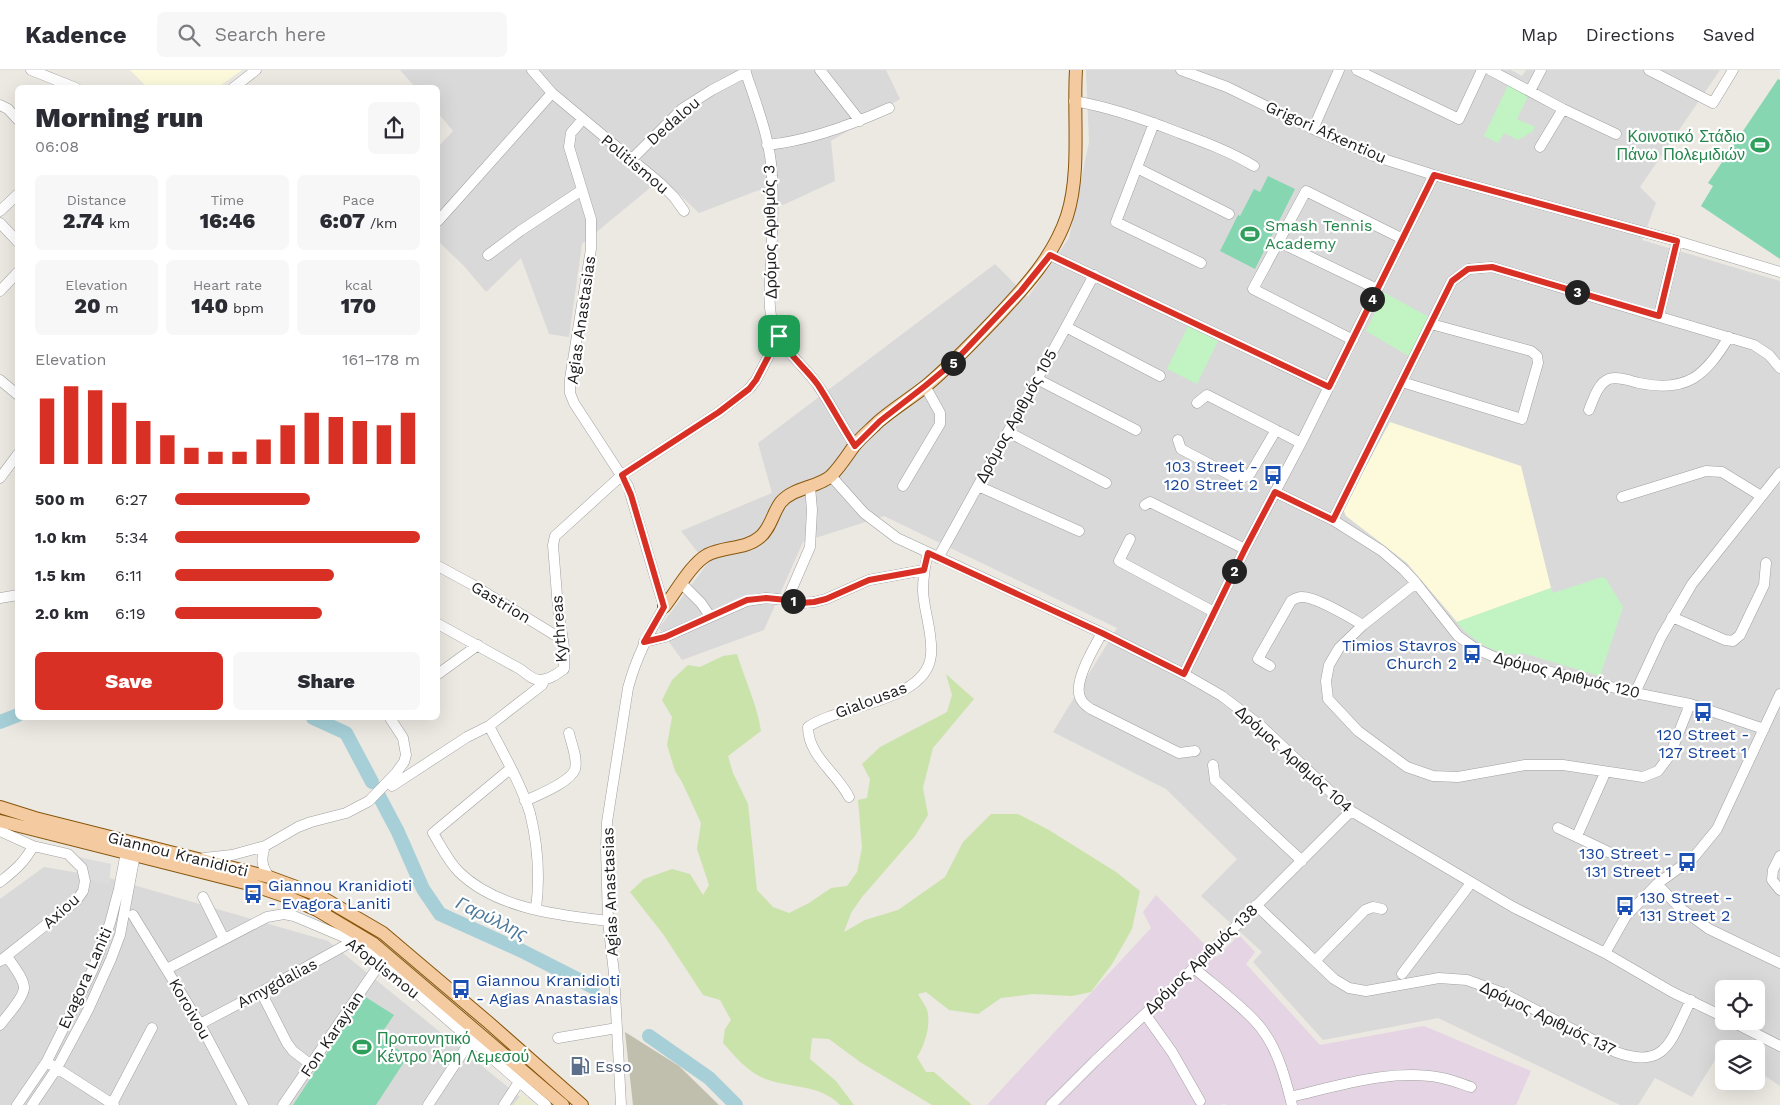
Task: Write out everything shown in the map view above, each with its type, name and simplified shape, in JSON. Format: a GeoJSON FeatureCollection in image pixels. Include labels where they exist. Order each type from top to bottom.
{"type":"FeatureCollection","features":[{"type":"Feature","properties":{"kind":"main road"},"geometry":{"type":"LineString","coordinates":[[831,476],[855,446],[880,421],[962,354],[1021,291],[1050,255],[1060,236],[1070,201],[1075,163],[1074,101],[1076,70]]}},
{"type":"Feature","properties":{"kind":"main road","name":"Agias Anastasias"},"geometry":{"type":"LineString","coordinates":[[664,607],[695,567],[707,555],[724,549],[746,546],[754,542],[767,529],[781,502],[831,476]]}},
{"type":"Feature","properties":{"kind":"main road","name":"Giannou Kranidioti"},"geometry":{"type":"LineString","coordinates":[[0,807],[36,818],[269,877],[318,895],[383,933],[582,1105]]}},
{"type":"Feature","properties":{"kind":"main road","name":"Giannou Kranidioti"},"geometry":{"type":"LineString","coordinates":[[0,822],[130,856],[249,884],[290,898],[316,910],[374,944],[563,1105]]}},
{"type":"Feature","properties":{"kind":"street"},"geometry":{"type":"LineString","coordinates":[[31,70],[68,85]]}},
{"type":"Feature","properties":{"kind":"street"},"geometry":{"type":"LineString","coordinates":[[237,85],[256,70]]}},
{"type":"Feature","properties":{"kind":"street"},"geometry":{"type":"LineString","coordinates":[[532,70],[552,93],[583,119]]}},
{"type":"Feature","properties":{"kind":"street"},"geometry":{"type":"LineString","coordinates":[[820,70],[860,121]]}},
{"type":"Feature","properties":{"kind":"street","name":"Grigori Afxentiou"},"geometry":{"type":"LineString","coordinates":[[1181,70],[1227,87],[1374,156],[1434,175],[1677,241],[1780,272]]}},
{"type":"Feature","properties":{"kind":"street"},"geometry":{"type":"LineString","coordinates":[[1313,129],[1340,70]]}},
{"type":"Feature","properties":{"kind":"street"},"geometry":{"type":"LineString","coordinates":[[1357,70],[1459,119],[1482,70]]}},
{"type":"Feature","properties":{"kind":"street"},"geometry":{"type":"LineString","coordinates":[[1490,70],[1562,109],[1616,134]]}},
{"type":"Feature","properties":{"kind":"street"},"geometry":{"type":"LineString","coordinates":[[1530,91],[1541,70]]}},
{"type":"Feature","properties":{"kind":"street"},"geometry":{"type":"LineString","coordinates":[[1649,70],[1713,103],[1733,70]]}},
{"type":"Feature","properties":{"kind":"street","name":"Δρόμος Αριθμός 3"},"geometry":{"type":"LineString","coordinates":[[745,71],[763,127],[772,174],[773,219],[770,286],[774,327],[779,336]]}},
{"type":"Feature","properties":{"kind":"street","name":"Dedalou"},"geometry":{"type":"LineString","coordinates":[[630,160],[682,109],[745,71]]}},
{"type":"Feature","properties":{"kind":"street"},"geometry":{"type":"LineString","coordinates":[[440,219],[552,93]]}},
{"type":"Feature","properties":{"kind":"street"},"geometry":{"type":"LineString","coordinates":[[1074,101],[1094,104],[1154,123],[1230,152],[1254,166]]}},
{"type":"Feature","properties":{"kind":"street"},"geometry":{"type":"LineString","coordinates":[[0,105],[8,109],[15,117]]}},
{"type":"Feature","properties":{"kind":"street"},"geometry":{"type":"LineString","coordinates":[[767,145],[786,144],[860,121],[889,108]]}},
{"type":"Feature","properties":{"kind":"street"},"geometry":{"type":"LineString","coordinates":[[1540,147],[1562,109]]}},
{"type":"Feature","properties":{"kind":"street","name":"Politismou"},"geometry":{"type":"LineString","coordinates":[[583,119],[660,183],[674,196],[684,211]]}},
{"type":"Feature","properties":{"kind":"street","name":"Agias Anastasias"},"geometry":{"type":"LineString","coordinates":[[583,119],[571,132],[569,147],[591,218],[591,249],[570,379],[570,393],[580,415],[622,475],[631,495],[664,607],[644,642],[632,671],[607,822],[608,921],[614,973],[619,1102]]}},
{"type":"Feature","properties":{"kind":"street"},"geometry":{"type":"LineString","coordinates":[[1154,123],[1116,222],[1201,263]]}},
{"type":"Feature","properties":{"kind":"street"},"geometry":{"type":"LineString","coordinates":[[1137,168],[1228,214]]}},
{"type":"Feature","properties":{"kind":"street"},"geometry":{"type":"LineString","coordinates":[[1184,674],[1434,175]]}},
{"type":"Feature","properties":{"kind":"street"},"geometry":{"type":"LineString","coordinates":[[488,255],[520,231],[582,190]]}},
{"type":"Feature","properties":{"kind":"street"},"geometry":{"type":"LineString","coordinates":[[1353,340],[1253,289],[1306,191],[1403,239]]}},
{"type":"Feature","properties":{"kind":"street"},"geometry":{"type":"LineString","coordinates":[[0,211],[15,197]]}},
{"type":"Feature","properties":{"kind":"street"},"geometry":{"type":"LineString","coordinates":[[0,223],[15,239]]}},
{"type":"Feature","properties":{"kind":"street"},"geometry":{"type":"LineString","coordinates":[[1659,316],[1677,241]]}},
{"type":"Feature","properties":{"kind":"street"},"geometry":{"type":"LineString","coordinates":[[1279,242],[1377,289]]}},
{"type":"Feature","properties":{"kind":"street"},"geometry":{"type":"LineString","coordinates":[[1050,255],[1329,387]]}},
{"type":"Feature","properties":{"kind":"street"},"geometry":{"type":"LineString","coordinates":[[1333,520],[1452,281],[1468,269],[1492,267],[1754,345],[1769,355],[1780,368]]}},
{"type":"Feature","properties":{"kind":"street"},"geometry":{"type":"LineString","coordinates":[[0,291],[15,275]]}},
{"type":"Feature","properties":{"kind":"street","name":"Δρόμος Αριθμός 105"},"geometry":{"type":"LineString","coordinates":[[938,558],[1094,275]]}},
{"type":"Feature","properties":{"kind":"street"},"geometry":{"type":"LineString","coordinates":[[1402,382],[1522,419],[1538,363],[1537,356],[1531,351],[1431,324]]}},
{"type":"Feature","properties":{"kind":"street"},"geometry":{"type":"LineString","coordinates":[[1066,327],[1160,376]]}},
{"type":"Feature","properties":{"kind":"street"},"geometry":{"type":"LineString","coordinates":[[779,336],[784,346],[818,385],[855,446]]}},
{"type":"Feature","properties":{"kind":"street"},"geometry":{"type":"LineString","coordinates":[[622,475],[719,412],[749,389],[756,380],[779,336]]}},
{"type":"Feature","properties":{"kind":"street"},"geometry":{"type":"LineString","coordinates":[[1588,410],[1600,385],[1608,379],[1619,378],[1642,384],[1670,387],[1696,378],[1714,362],[1729,338]]}},
{"type":"Feature","properties":{"kind":"street"},"geometry":{"type":"LineString","coordinates":[[1037,379],[1136,430]]}},
{"type":"Feature","properties":{"kind":"street"},"geometry":{"type":"LineString","coordinates":[[0,380],[15,392]]}},
{"type":"Feature","properties":{"kind":"street"},"geometry":{"type":"LineString","coordinates":[[903,486],[940,424],[940,413],[925,386]]}},
{"type":"Feature","properties":{"kind":"street"},"geometry":{"type":"LineString","coordinates":[[1197,403],[1207,395],[1301,443]]}},
{"type":"Feature","properties":{"kind":"street"},"geometry":{"type":"LineString","coordinates":[[1178,440],[1181,449],[1232,476],[1242,478],[1250,474],[1276,430]]}},
{"type":"Feature","properties":{"kind":"street"},"geometry":{"type":"LineString","coordinates":[[1008,432],[1106,483]]}},
{"type":"Feature","properties":{"kind":"street"},"geometry":{"type":"LineString","coordinates":[[0,478],[15,458]]}},
{"type":"Feature","properties":{"kind":"street"},"geometry":{"type":"LineString","coordinates":[[1622,497],[1706,471],[1722,472],[1761,496]]}},
{"type":"Feature","properties":{"kind":"street"},"geometry":{"type":"LineString","coordinates":[[1635,693],[1672,618],[1692,584],[1780,473]]}},
{"type":"Feature","properties":{"kind":"street","name":"Kythreas"},"geometry":{"type":"LineString","coordinates":[[440,625],[478,645],[532,678],[539,680],[556,675],[564,668],[565,663],[553,545],[555,536],[622,475]]}},
{"type":"Feature","properties":{"kind":"street","name":"Δρόμος Αριθμός 104"},"geometry":{"type":"LineString","coordinates":[[831,476],[864,513],[897,538],[1102,633],[1184,674],[1222,696],[1261,726],[1351,811],[1513,907],[1604,953],[1672,992],[1715,1012]]}},
{"type":"Feature","properties":{"kind":"street"},"geometry":{"type":"LineString","coordinates":[[978,486],[1079,531]]}},
{"type":"Feature","properties":{"kind":"street"},"geometry":{"type":"LineString","coordinates":[[787,600],[810,547],[812,510],[810,487]]}},
{"type":"Feature","properties":{"kind":"street","name":"Δρόμος Αριθμός 120"},"geometry":{"type":"LineString","coordinates":[[1275,492],[1333,520],[1382,551],[1416,583],[1458,636],[1476,649],[1499,659],[1635,693],[1690,704],[1764,729]]}},
{"type":"Feature","properties":{"kind":"street"},"geometry":{"type":"LineString","coordinates":[[1145,505],[1150,502],[1245,549]]}},
{"type":"Feature","properties":{"kind":"street"},"geometry":{"type":"LineString","coordinates":[[1130,539],[1119,560],[1214,612]]}},
{"type":"Feature","properties":{"kind":"street","name":"Gialousas"},"geometry":{"type":"LineString","coordinates":[[849,798],[814,750],[808,738],[808,727],[818,720],[881,700],[911,685],[924,674],[931,657],[930,636],[923,591],[924,570],[928,553]]}},
{"type":"Feature","properties":{"kind":"street"},"geometry":{"type":"LineString","coordinates":[[1672,618],[1725,640],[1733,641],[1740,635],[1764,585],[1766,563]]}},
{"type":"Feature","properties":{"kind":"street","name":"Gastrion"},"geometry":{"type":"LineString","coordinates":[[440,567],[474,585],[563,640]]}},
{"type":"Feature","properties":{"kind":"street"},"geometry":{"type":"LineString","coordinates":[[644,642],[665,637],[747,600],[766,598],[801,603],[814,602],[826,599],[869,580],[924,570]]}},
{"type":"Feature","properties":{"kind":"street"},"geometry":{"type":"LineString","coordinates":[[1416,583],[1339,648],[1329,665],[1326,681],[1328,699],[1358,731],[1407,767],[1433,776],[1458,777],[1525,765],[1563,765],[1643,777],[1658,771],[1670,754],[1690,704]]}},
{"type":"Feature","properties":{"kind":"street"},"geometry":{"type":"LineString","coordinates":[[682,584],[701,602],[710,616]]}},
{"type":"Feature","properties":{"kind":"street"},"geometry":{"type":"LineString","coordinates":[[0,598],[15,596]]}},
{"type":"Feature","properties":{"kind":"street"},"geometry":{"type":"LineString","coordinates":[[1270,666],[1258,659],[1291,601],[1294,599],[1300,597],[1313,599],[1364,625]]}},
{"type":"Feature","properties":{"kind":"street"},"geometry":{"type":"LineString","coordinates":[[1102,633],[1079,682],[1078,692],[1082,701],[1091,709],[1179,753],[1195,751]]}},
{"type":"Feature","properties":{"kind":"street"},"geometry":{"type":"LineString","coordinates":[[440,673],[478,645]]}},
{"type":"Feature","properties":{"kind":"street"},"geometry":{"type":"LineString","coordinates":[[392,786],[467,737],[489,726],[542,685],[545,679]]}},
{"type":"Feature","properties":{"kind":"street"},"geometry":{"type":"LineString","coordinates":[[1604,953],[1626,916],[1658,884],[1694,856],[1717,829],[1780,694]]}},
{"type":"Feature","properties":{"kind":"street"},"geometry":{"type":"LineString","coordinates":[[198,858],[232,855],[265,846],[298,827],[346,812],[373,798],[396,773],[404,762],[406,755],[404,738],[391,720]]}},
{"type":"Feature","properties":{"kind":"street"},"geometry":{"type":"LineString","coordinates":[[489,726],[526,801],[534,834],[538,868],[536,909]]}},
{"type":"Feature","properties":{"kind":"street"},"geometry":{"type":"LineString","coordinates":[[526,801],[567,780],[573,773],[576,768],[569,733]]}},
{"type":"Feature","properties":{"kind":"street"},"geometry":{"type":"LineString","coordinates":[[1213,765],[1215,780],[1302,861]]}},
{"type":"Feature","properties":{"kind":"street"},"geometry":{"type":"LineString","coordinates":[[510,769],[433,833],[450,860],[459,872],[496,897],[556,915],[608,921]]}},
{"type":"Feature","properties":{"kind":"street"},"geometry":{"type":"LineString","coordinates":[[1576,836],[1605,772]]}},
{"type":"Feature","properties":{"kind":"street","name":"Δρόμος Αριθμός 138"},"geometry":{"type":"LineString","coordinates":[[1051,1105],[1194,968],[1351,811]]}},
{"type":"Feature","properties":{"kind":"street"},"geometry":{"type":"LineString","coordinates":[[1558,828],[1617,856]]}},
{"type":"Feature","properties":{"kind":"street"},"geometry":{"type":"LineString","coordinates":[[0,831],[33,846],[27,858],[18,868],[0,882]]}},
{"type":"Feature","properties":{"kind":"street","name":"Evagora Laniti"},"geometry":{"type":"LineString","coordinates":[[32,1105],[57,1068],[88,1010],[111,959],[120,935],[133,842]]}},
{"type":"Feature","properties":{"kind":"street","name":"Axiou"},"geometry":{"type":"LineString","coordinates":[[3,959],[76,901],[83,891],[85,880],[82,868],[68,854],[33,846]]}},
{"type":"Feature","properties":{"kind":"street"},"geometry":{"type":"LineString","coordinates":[[265,846],[262,866],[269,877]]}},
{"type":"Feature","properties":{"kind":"street","name":"Evagora Laniti"},"geometry":{"type":"LineString","coordinates":[[16,1105],[47,1061],[93,969],[110,923],[130,856]]}},
{"type":"Feature","properties":{"kind":"street"},"geometry":{"type":"LineString","coordinates":[[1780,856],[1772,880],[1780,890]]}},
{"type":"Feature","properties":{"kind":"street"},"geometry":{"type":"LineString","coordinates":[[1402,974],[1472,883]]}},
{"type":"Feature","properties":{"kind":"street"},"geometry":{"type":"LineString","coordinates":[[1658,884],[1680,908],[1709,929],[1780,963]]}},
{"type":"Feature","properties":{"kind":"street"},"geometry":{"type":"LineString","coordinates":[[202,897],[224,939]]}},
{"type":"Feature","properties":{"kind":"street","name":"Δρόμος Αριθμός 137"},"geometry":{"type":"LineString","coordinates":[[1256,905],[1334,979],[1350,988],[1366,992],[1439,978],[1467,980],[1503,993],[1616,1052],[1633,1058],[1652,1057],[1667,1048],[1691,1000]]}},
{"type":"Feature","properties":{"kind":"street"},"geometry":{"type":"LineString","coordinates":[[1315,961],[1365,910],[1373,907],[1382,909]]}},
{"type":"Feature","properties":{"kind":"street","name":"Afoplismou"},"geometry":{"type":"LineString","coordinates":[[167,969],[267,917],[284,914],[294,916],[353,941],[381,962],[546,1105]]}},
{"type":"Feature","properties":{"kind":"street","name":"Koroivou"},"geometry":{"type":"LineString","coordinates":[[134,915],[200,1024],[243,1105]]}},
{"type":"Feature","properties":{"kind":"street","name":"Amygdalias"},"geometry":{"type":"LineString","coordinates":[[200,1024],[353,941]]}},
{"type":"Feature","properties":{"kind":"street"},"geometry":{"type":"LineString","coordinates":[[0,1025],[22,996],[25,988],[22,981],[3,959]]}},
{"type":"Feature","properties":{"kind":"street","name":"Fon Karayian"},"geometry":{"type":"LineString","coordinates":[[283,1105],[381,962]]}},
{"type":"Feature","properties":{"kind":"street"},"geometry":{"type":"LineString","coordinates":[[1194,968],[1256,1022],[1270,1042],[1279,1060],[1291,1101],[1366,1080],[1414,1075],[1442,1078],[1471,1087]]}},
{"type":"Feature","properties":{"kind":"street"},"geometry":{"type":"LineString","coordinates":[[261,992],[287,1042],[293,1050],[310,1064]]}},
{"type":"Feature","properties":{"kind":"street"},"geometry":{"type":"LineString","coordinates":[[1145,1014],[1172,1052],[1200,1101]]}},
{"type":"Feature","properties":{"kind":"street"},"geometry":{"type":"LineString","coordinates":[[47,1061],[113,1104],[152,1028]]}},
{"type":"Feature","properties":{"kind":"street"},"geometry":{"type":"LineString","coordinates":[[558,1038],[617,1028]]}},
{"type":"Feature","properties":{"kind":"street"},"geometry":{"type":"LineString","coordinates":[[1749,1030],[1780,1046]]}},
{"type":"Feature","properties":{"kind":"street"},"geometry":{"type":"LineString","coordinates":[[428,1105],[472,1040]]}},
{"type":"Feature","properties":{"kind":"street"},"geometry":{"type":"LineString","coordinates":[[504,1105],[519,1082]]}},
{"type":"Feature","properties":{"kind":"shaded area"},"geometry":{"type":"Polygon","coordinates":[[[130,70],[242,70],[221,85],[145,85],[130,70]]]}},
{"type":"Feature","properties":{"kind":"shaded area"},"geometry":{"type":"Polygon","coordinates":[[[400,70],[886,70],[900,99],[831,141],[835,181],[783,205],[759,190],[699,213],[662,178],[582,244],[569,337],[549,334],[521,258],[486,292],[464,266],[440,243],[440,145],[453,131],[440,115],[440,85],[413,85],[400,70]]]}},
{"type":"Feature","properties":{"kind":"shaded area"},"geometry":{"type":"Polygon","coordinates":[[[1086,70],[1511,70],[1522,76],[1526,70],[1720,70],[1640,187],[1656,203],[1642,240],[1780,281],[1780,1086],[1765,1076],[1765,1040],[1715,1040],[1715,1060],[1692,1097],[1655,1078],[1638,1105],[1620,1105],[1438,1018],[1323,1040],[1253,962],[1262,952],[1201,896],[1237,859],[1166,789],[1053,732],[1117,628],[884,516],[803,542],[764,630],[682,660],[659,628],[707,564],[681,531],[772,493],[758,443],[995,264],[1028,297],[1069,238],[1089,142],[1086,70]]]}},
{"type":"Feature","properties":{"kind":"shaded area"},"geometry":{"type":"Polygon","coordinates":[[[1390,422],[1521,466],[1551,588],[1457,622],[1407,563],[1346,516],[1343,509],[1390,422]]]}},
{"type":"Feature","properties":{"kind":"shaded area"},"geometry":{"type":"Polygon","coordinates":[[[78,857],[111,864],[109,884],[90,880],[78,857]]]}},
{"type":"Feature","properties":{"kind":"shaded area"},"geometry":{"type":"Polygon","coordinates":[[[44,867],[109,878],[328,941],[530,1105],[0,1105],[0,899],[44,867]]]}},
{"type":"Feature","properties":{"kind":"shaded area"},"geometry":{"type":"Polygon","coordinates":[[[1156,895],[1217,957],[1239,935],[1255,952],[1246,964],[1320,1045],[1424,1026],[1531,1071],[1516,1105],[987,1105],[1151,928],[1143,912],[1156,895]]]}},
{"type":"Feature","properties":{"kind":"shaded area"},"geometry":{"type":"Polygon","coordinates":[[[625,1032],[679,1066],[719,1105],[633,1105],[625,1032]]]}},
{"type":"Feature","properties":{"kind":"green space","name":"Κοινοτικό Στάδιο Πάνω Πολεμιδιών"},"geometry":{"type":"Polygon","coordinates":[[[1778,79],[1780,80],[1780,259],[1701,206],[1713,186],[1708,183],[1778,79]]]}},
{"type":"Feature","properties":{"kind":"green space"},"geometry":{"type":"Polygon","coordinates":[[[1509,83],[1529,94],[1517,119],[1535,127],[1532,132],[1518,140],[1504,133],[1498,143],[1484,136],[1509,83]]]}},
{"type":"Feature","properties":{"kind":"green space","name":"Smash Tennis Academy"},"geometry":{"type":"Polygon","coordinates":[[[1268,176],[1295,189],[1255,269],[1220,251],[1238,215],[1240,216],[1254,189],[1260,192],[1268,176]]]}},
{"type":"Feature","properties":{"kind":"green space"},"geometry":{"type":"Polygon","coordinates":[[[1383,292],[1429,317],[1409,356],[1366,331],[1383,296],[1383,292]]]}},
{"type":"Feature","properties":{"kind":"green space"},"geometry":{"type":"Polygon","coordinates":[[[1188,326],[1218,341],[1197,384],[1167,369],[1188,326]]]}},
{"type":"Feature","properties":{"kind":"green space"},"geometry":{"type":"Polygon","coordinates":[[[1602,577],[1606,579],[1623,607],[1600,676],[1522,653],[1505,653],[1496,650],[1477,641],[1457,622],[1551,588],[1553,593],[1602,577]]]}},
{"type":"Feature","properties":{"kind":"green space"},"geometry":{"type":"Polygon","coordinates":[[[737,654],[754,702],[761,731],[728,756],[733,773],[748,804],[757,890],[773,907],[789,913],[809,903],[831,888],[847,886],[857,872],[862,848],[858,800],[867,798],[870,779],[862,764],[880,747],[947,712],[952,695],[946,674],[974,699],[933,748],[923,788],[928,815],[915,836],[862,897],[851,913],[844,932],[865,920],[898,910],[945,877],[963,842],[991,814],[1018,814],[1049,830],[1116,872],[1140,891],[1132,929],[1112,964],[1091,992],[1072,996],[1033,994],[1001,998],[978,1014],[949,1010],[926,992],[918,994],[928,1012],[928,1026],[926,1037],[917,1057],[926,1072],[934,1072],[972,1105],[932,1105],[860,1062],[829,1039],[812,1038],[810,1059],[836,1081],[854,1105],[840,1105],[823,1093],[771,1081],[756,1074],[740,1062],[723,1043],[725,1029],[731,1020],[720,1000],[703,995],[663,934],[630,892],[644,879],[672,869],[690,874],[703,895],[709,885],[697,849],[701,823],[675,771],[667,745],[672,717],[662,700],[672,680],[688,665],[700,667],[723,656],[737,654]]]}},
{"type":"Feature","properties":{"kind":"green space","name":"Προπονητικό Κέντρο Άρη Λεμεσού"},"geometry":{"type":"Polygon","coordinates":[[[364,996],[394,1015],[379,1037],[408,1056],[376,1105],[293,1105],[364,996]]]}},
{"type":"Feature","properties":{"kind":"green space"},"geometry":{"type":"Polygon","coordinates":[[[522,1094],[536,1105],[513,1105],[522,1094]]]}},
{"type":"Feature","properties":{"kind":"waterway","name":"Γαρύλλης"},"geometry":{"type":"LineString","coordinates":[[0,722],[15,716]]}},
{"type":"Feature","properties":{"kind":"waterway","name":"Γαρύλλης"},"geometry":{"type":"LineString","coordinates":[[317,720],[346,733],[372,782]]}},
{"type":"Feature","properties":{"kind":"waterway","name":"Γαρύλλης"},"geometry":{"type":"LineString","coordinates":[[379,796],[398,832],[423,889],[440,914],[522,951],[593,987]]}},
{"type":"Feature","properties":{"kind":"waterway","name":"Γαρύλλης"},"geometry":{"type":"LineString","coordinates":[[649,1036],[709,1078],[736,1105]]}},
{"type":"Feature","properties":{"kind":"place","name":"Κοινοτικό Στάδιο Πάνω Πολεμιδιών"},"geometry":{"type":"Point","coordinates":[1760,145]}},
{"type":"Feature","properties":{"kind":"place","name":"Smash Tennis Academy"},"geometry":{"type":"Point","coordinates":[1250,234]}},
{"type":"Feature","properties":{"kind":"place","name":"103 Street - 120 Street 2"},"geometry":{"type":"Point","coordinates":[1273,475]}},
{"type":"Feature","properties":{"kind":"place","name":"Timios Stavros Church 2"},"geometry":{"type":"Point","coordinates":[1472,654]}},
{"type":"Feature","properties":{"kind":"place","name":"120 Street - 127 Street 1"},"geometry":{"type":"Point","coordinates":[1703,712]}},
{"type":"Feature","properties":{"kind":"place","name":"130 Street - 131 Street 1"},"geometry":{"type":"Point","coordinates":[1687,862]}},
{"type":"Feature","properties":{"kind":"place","name":"Giannou Kranidioti - Evagora Laniti"},"geometry":{"type":"Point","coordinates":[253,894]}},
{"type":"Feature","properties":{"kind":"place","name":"130 Street - 131 Street 2"},"geometry":{"type":"Point","coordinates":[1625,906]}},
{"type":"Feature","properties":{"kind":"place","name":"Giannou Kranidioti - Agias Anastasias"},"geometry":{"type":"Point","coordinates":[461,989]}},
{"type":"Feature","properties":{"kind":"place","name":"Προπονητικό Κέντρο Άρη Λεμεσού"},"geometry":{"type":"Point","coordinates":[362,1047]}},
{"type":"Feature","properties":{"kind":"place","name":"Esso"},"geometry":{"type":"Point","coordinates":[580,1066]}},
{"type":"Feature","properties":{"kind":"route"},"geometry":{"type":"LineString","coordinates":[[1434,175],[1677,241],[1659,316],[1492,267],[1468,269],[1452,281],[1333,520],[1275,492],[1184,674],[1102,633],[928,553],[924,570],[869,580],[826,599],[814,602],[801,603],[766,598],[747,600],[665,637],[644,642],[664,607],[631,495],[622,475],[719,412],[749,389],[756,380],[779,336],[784,346],[818,385],[855,446],[880,421],[955,361],[1021,291],[1050,255],[1329,387],[1434,175]]}}]}
